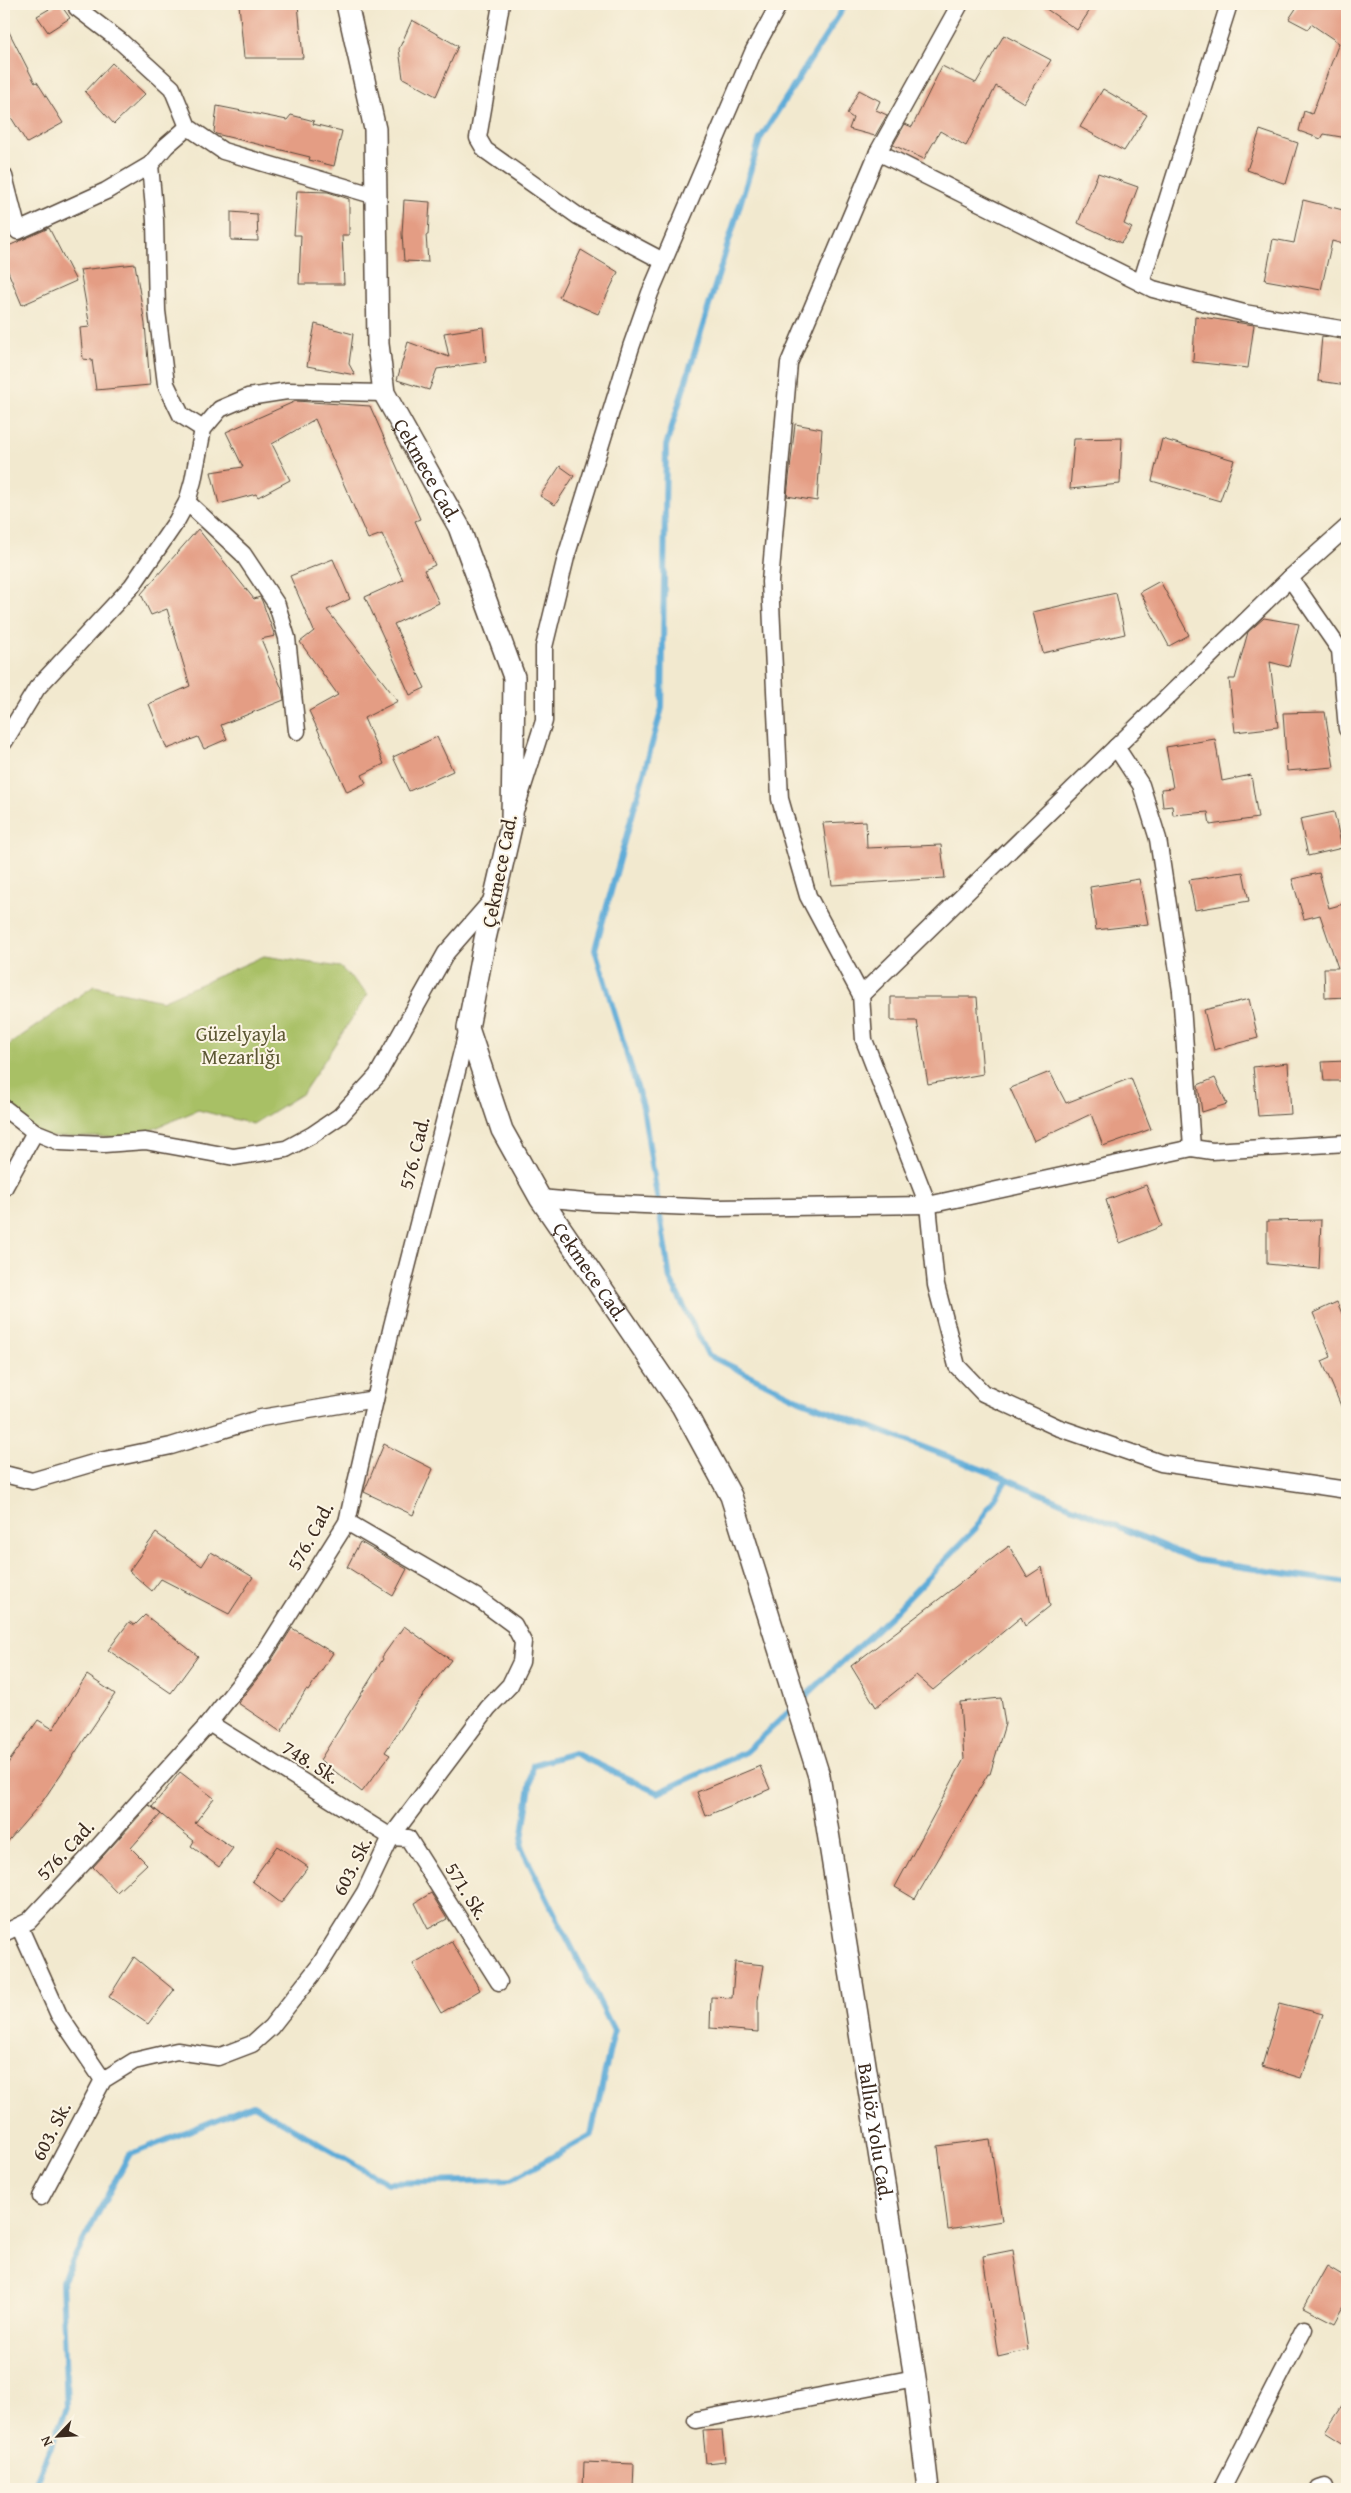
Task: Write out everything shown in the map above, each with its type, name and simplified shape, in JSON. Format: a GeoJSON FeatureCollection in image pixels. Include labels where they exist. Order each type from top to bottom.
{"type":"FeatureCollection","features":[{"type":"Feature","properties":{"kind":"street","name":"Çekmece Cad."},"geometry":{"type":"LineString","coordinates":[[347,4],[375,129],[378,344],[384,392],[459,527],[514,677],[512,822],[494,898],[468,1028],[502,1130],[540,1198],[682,1406],[731,1496],[818,1776]]}},
{"type":"Feature","properties":{"kind":"street"},"geometry":{"type":"LineString","coordinates":[[501,4],[478,138],[485,150],[578,216],[663,261]]}},
{"type":"Feature","properties":{"kind":"street"},"geometry":{"type":"LineString","coordinates":[[512,822],[544,721],[544,648],[566,557],[631,347],[663,261],[754,50],[779,4]]}},
{"type":"Feature","properties":{"kind":"street"},"geometry":{"type":"LineString","coordinates":[[960,4],[878,152],[790,363],[770,582],[780,799],[808,896],[861,995],[864,1040],[928,1205],[936,1285],[948,1338],[957,1366],[983,1393],[1057,1427],[1161,1463],[1347,1490]]}},
{"type":"Feature","properties":{"kind":"street"},"geometry":{"type":"LineString","coordinates":[[1141,283],[1229,4]]}},
{"type":"Feature","properties":{"kind":"street"},"geometry":{"type":"LineString","coordinates":[[77,8],[119,40],[172,88],[188,127],[223,151],[376,196]]}},
{"type":"Feature","properties":{"kind":"street"},"geometry":{"type":"LineString","coordinates":[[4,176],[18,231],[106,191],[150,165],[166,146],[188,127]]}},
{"type":"Feature","properties":{"kind":"street"},"geometry":{"type":"LineString","coordinates":[[878,152],[1153,289],[1244,313],[1347,330]]}},
{"type":"Feature","properties":{"kind":"street"},"geometry":{"type":"LineString","coordinates":[[150,165],[155,220],[158,311],[166,384],[181,415],[202,429]]}},
{"type":"Feature","properties":{"kind":"street"},"geometry":{"type":"LineString","coordinates":[[4,742],[38,688],[132,586],[187,502],[202,429],[220,409],[248,397],[287,390],[384,392]]}},
{"type":"Feature","properties":{"kind":"street"},"geometry":{"type":"LineString","coordinates":[[187,502],[243,554],[277,605],[286,638],[297,730]]}},
{"type":"Feature","properties":{"kind":"street"},"geometry":{"type":"LineString","coordinates":[[861,995],[1290,578],[1347,527]]}},
{"type":"Feature","properties":{"kind":"street"},"geometry":{"type":"LineString","coordinates":[[1290,578],[1340,650],[1347,729]]}},
{"type":"Feature","properties":{"kind":"street"},"geometry":{"type":"LineString","coordinates":[[1116,747],[1141,785],[1158,839],[1181,991],[1192,1148]]}},
{"type":"Feature","properties":{"kind":"street"},"geometry":{"type":"LineString","coordinates":[[4,1108],[35,1132],[60,1142],[104,1144],[145,1141],[234,1157],[286,1149],[312,1135],[340,1116],[377,1076],[446,953],[494,898]]}},
{"type":"Feature","properties":{"kind":"street","name":"576. Cad."},"geometry":{"type":"LineString","coordinates":[[4,1933],[29,1921],[100,1846],[209,1723],[263,1655],[348,1522],[375,1399],[468,1028]]}},
{"type":"Feature","properties":{"kind":"street"},"geometry":{"type":"LineString","coordinates":[[4,1188],[35,1132]]}},
{"type":"Feature","properties":{"kind":"street"},"geometry":{"type":"LineString","coordinates":[[540,1198],[596,1204],[717,1208],[928,1205],[1192,1148],[1212,1151],[1347,1143]]}},
{"type":"Feature","properties":{"kind":"street"},"geometry":{"type":"LineString","coordinates":[[4,1474],[32,1481],[100,1461],[171,1446],[261,1418],[375,1399]]}},
{"type":"Feature","properties":{"kind":"street","name":"603. Sk."},"geometry":{"type":"LineString","coordinates":[[41,2197],[103,2080],[134,2061],[177,2051],[218,2057],[252,2044],[271,2027],[319,1966],[365,1892],[391,1837],[488,1708],[510,1685],[521,1662],[523,1642],[514,1625],[476,1597],[348,1522]]}},
{"type":"Feature","properties":{"kind":"street","name":"748. Sk."},"geometry":{"type":"LineString","coordinates":[[209,1723],[391,1837]]}},
{"type":"Feature","properties":{"kind":"street","name":"Ballıöz Yolu Cad."},"geometry":{"type":"LineString","coordinates":[[818,1776],[915,2378],[928,2489]]}},
{"type":"Feature","properties":{"kind":"street","name":"571. Sk."},"geometry":{"type":"LineString","coordinates":[[391,1837],[408,1838],[499,1982]]}},
{"type":"Feature","properties":{"kind":"street"},"geometry":{"type":"LineString","coordinates":[[19,1926],[59,2015],[103,2080]]}},
{"type":"Feature","properties":{"kind":"street"},"geometry":{"type":"LineString","coordinates":[[1222,2489],[1304,2329]]}},
{"type":"Feature","properties":{"kind":"street"},"geometry":{"type":"LineString","coordinates":[[696,2420],[915,2378]]}},
{"type":"Feature","properties":{"kind":"green space","name":"Güzelyayla Mezarlığı"},"geometry":{"type":"Polygon","coordinates":[[[264,956],[340,967],[368,994],[303,1093],[253,1124],[198,1110],[134,1137],[41,1137],[4,1108],[4,1052],[10,1044],[94,986],[162,1001],[264,956]]]}},
{"type":"Feature","properties":{"kind":"building"},"geometry":{"type":"Polygon","coordinates":[[[60,4],[70,18],[48,32],[37,16],[60,4]]]}},
{"type":"Feature","properties":{"kind":"building"},"geometry":{"type":"Polygon","coordinates":[[[239,4],[298,4],[303,58],[244,58],[239,4]]]}},
{"type":"Feature","properties":{"kind":"building"},"geometry":{"type":"Polygon","coordinates":[[[1039,4],[1094,4],[1077,30],[1039,4]]]}},
{"type":"Feature","properties":{"kind":"building"},"geometry":{"type":"Polygon","coordinates":[[[1299,4],[1347,4],[1347,138],[1324,134],[1321,139],[1299,131],[1304,111],[1312,114],[1339,43],[1311,24],[1308,29],[1289,19],[1299,4]]]}},
{"type":"Feature","properties":{"kind":"building"},"geometry":{"type":"Polygon","coordinates":[[[412,20],[458,46],[436,96],[403,78],[399,49],[412,20]]]}},
{"type":"Feature","properties":{"kind":"building"},"geometry":{"type":"Polygon","coordinates":[[[4,22],[35,83],[37,82],[63,123],[27,143],[4,106],[4,22]]]}},
{"type":"Feature","properties":{"kind":"building"},"geometry":{"type":"Polygon","coordinates":[[[1004,35],[1051,60],[1024,103],[996,86],[966,146],[940,131],[924,159],[893,145],[905,124],[912,127],[942,66],[976,83],[1004,35]]]}},
{"type":"Feature","properties":{"kind":"building"},"geometry":{"type":"Polygon","coordinates":[[[112,63],[145,94],[114,124],[85,92],[112,63]]]}},
{"type":"Feature","properties":{"kind":"building"},"geometry":{"type":"Polygon","coordinates":[[[1103,89],[1147,115],[1124,151],[1080,127],[1103,89]]]}},
{"type":"Feature","properties":{"kind":"building"},"geometry":{"type":"Polygon","coordinates":[[[859,90],[880,101],[876,110],[887,115],[875,136],[849,129],[853,118],[847,114],[859,90]]]}},
{"type":"Feature","properties":{"kind":"building"},"geometry":{"type":"Polygon","coordinates":[[[217,106],[287,120],[291,115],[314,121],[313,124],[342,131],[334,166],[309,160],[310,157],[216,134],[214,132],[217,106]]]}},
{"type":"Feature","properties":{"kind":"building"},"geometry":{"type":"Polygon","coordinates":[[[1260,130],[1298,143],[1286,184],[1247,170],[1260,130]]]}},
{"type":"Feature","properties":{"kind":"building"},"geometry":{"type":"Polygon","coordinates":[[[1098,173],[1138,187],[1124,224],[1132,228],[1121,243],[1078,223],[1098,173]]]}},
{"type":"Feature","properties":{"kind":"building"},"geometry":{"type":"Polygon","coordinates":[[[297,191],[328,192],[349,199],[349,235],[342,235],[344,284],[299,284],[301,235],[294,235],[297,191]]]}},
{"type":"Feature","properties":{"kind":"building"},"geometry":{"type":"Polygon","coordinates":[[[404,200],[430,202],[428,235],[426,235],[428,262],[404,261],[402,234],[404,200]]]}},
{"type":"Feature","properties":{"kind":"building"},"geometry":{"type":"Polygon","coordinates":[[[1303,200],[1347,211],[1347,245],[1332,241],[1321,290],[1265,280],[1273,239],[1294,243],[1303,200]]]}},
{"type":"Feature","properties":{"kind":"building"},"geometry":{"type":"Polygon","coordinates":[[[231,212],[257,214],[258,241],[231,240],[231,212]]]}},
{"type":"Feature","properties":{"kind":"building"},"geometry":{"type":"Polygon","coordinates":[[[49,228],[76,281],[22,305],[4,262],[4,248],[49,228]]]}},
{"type":"Feature","properties":{"kind":"building"},"geometry":{"type":"Polygon","coordinates":[[[581,250],[618,272],[598,314],[559,297],[581,250]]]}},
{"type":"Feature","properties":{"kind":"building"},"geometry":{"type":"Polygon","coordinates":[[[135,264],[145,324],[150,385],[96,390],[92,360],[83,359],[80,328],[90,327],[80,270],[135,264]]]}},
{"type":"Feature","properties":{"kind":"building"},"geometry":{"type":"Polygon","coordinates":[[[1195,316],[1254,325],[1248,368],[1193,362],[1195,316]]]}},
{"type":"Feature","properties":{"kind":"building"},"geometry":{"type":"Polygon","coordinates":[[[315,324],[353,334],[349,364],[355,375],[307,366],[315,324]]]}},
{"type":"Feature","properties":{"kind":"building"},"geometry":{"type":"Polygon","coordinates":[[[483,327],[486,362],[437,369],[429,390],[397,380],[408,342],[449,357],[444,333],[483,327]]]}},
{"type":"Feature","properties":{"kind":"building"},"geometry":{"type":"Polygon","coordinates":[[[1322,336],[1347,340],[1347,385],[1318,381],[1322,336]]]}},
{"type":"Feature","properties":{"kind":"building"},"geometry":{"type":"Polygon","coordinates":[[[296,401],[370,406],[420,519],[415,521],[435,565],[424,570],[439,603],[394,624],[425,688],[410,695],[365,597],[403,580],[382,534],[368,539],[315,419],[272,444],[290,480],[258,497],[256,494],[219,504],[211,472],[243,467],[226,432],[296,401]]]}},
{"type":"Feature","properties":{"kind":"building"},"geometry":{"type":"Polygon","coordinates":[[[795,424],[822,429],[817,501],[787,496],[795,424]]]}},
{"type":"Feature","properties":{"kind":"building"},"geometry":{"type":"Polygon","coordinates":[[[1122,438],[1120,484],[1070,489],[1074,439],[1122,438]]]}},
{"type":"Feature","properties":{"kind":"building"},"geometry":{"type":"Polygon","coordinates":[[[1162,439],[1234,460],[1220,501],[1152,481],[1162,439]]]}},
{"type":"Feature","properties":{"kind":"building"},"geometry":{"type":"Polygon","coordinates":[[[560,466],[574,476],[555,505],[540,496],[560,466]]]}},
{"type":"Feature","properties":{"kind":"building"},"geometry":{"type":"Polygon","coordinates":[[[198,529],[254,599],[260,597],[275,636],[261,639],[282,689],[284,700],[221,725],[227,739],[204,749],[198,737],[167,749],[149,704],[190,686],[167,609],[151,615],[141,594],[198,529]]]}},
{"type":"Feature","properties":{"kind":"building"},"geometry":{"type":"Polygon","coordinates":[[[333,559],[350,599],[327,610],[398,701],[364,718],[384,764],[362,775],[366,783],[347,792],[309,711],[338,695],[300,642],[314,631],[290,576],[333,559]]]}},
{"type":"Feature","properties":{"kind":"building"},"geometry":{"type":"Polygon","coordinates":[[[1160,581],[1189,635],[1169,646],[1140,592],[1160,581]]]}},
{"type":"Feature","properties":{"kind":"building"},"geometry":{"type":"Polygon","coordinates":[[[1116,593],[1125,634],[1043,653],[1033,612],[1116,593]]]}},
{"type":"Feature","properties":{"kind":"building"},"geometry":{"type":"Polygon","coordinates":[[[1264,618],[1299,624],[1289,667],[1270,662],[1278,727],[1235,732],[1229,679],[1235,679],[1248,632],[1264,618]]]}},
{"type":"Feature","properties":{"kind":"building"},"geometry":{"type":"Polygon","coordinates":[[[1325,712],[1334,767],[1287,771],[1283,713],[1325,712]]]}},
{"type":"Feature","properties":{"kind":"building"},"geometry":{"type":"Polygon","coordinates":[[[437,737],[453,771],[409,791],[393,757],[437,737]]]}},
{"type":"Feature","properties":{"kind":"building"},"geometry":{"type":"Polygon","coordinates":[[[1215,739],[1222,781],[1251,775],[1258,818],[1210,825],[1208,812],[1173,815],[1172,806],[1163,807],[1161,789],[1173,788],[1166,747],[1215,739]]]}},
{"type":"Feature","properties":{"kind":"building"},"geometry":{"type":"Polygon","coordinates":[[[1334,812],[1342,848],[1308,856],[1300,819],[1334,812]]]}},
{"type":"Feature","properties":{"kind":"building"},"geometry":{"type":"Polygon","coordinates":[[[866,821],[867,848],[941,845],[945,878],[832,885],[823,823],[866,821]]]}},
{"type":"Feature","properties":{"kind":"building"},"geometry":{"type":"Polygon","coordinates":[[[1243,872],[1249,901],[1195,910],[1189,880],[1243,872]]]}},
{"type":"Feature","properties":{"kind":"building"},"geometry":{"type":"Polygon","coordinates":[[[1319,873],[1329,908],[1347,903],[1347,997],[1325,998],[1324,968],[1338,968],[1320,915],[1304,919],[1292,879],[1319,873]]]}},
{"type":"Feature","properties":{"kind":"building"},"geometry":{"type":"Polygon","coordinates":[[[1139,879],[1148,924],[1096,930],[1090,887],[1139,879]]]}},
{"type":"Feature","properties":{"kind":"building"},"geometry":{"type":"Polygon","coordinates":[[[891,997],[977,997],[983,1074],[928,1084],[917,1021],[891,1021],[891,997]]]}},
{"type":"Feature","properties":{"kind":"building"},"geometry":{"type":"Polygon","coordinates":[[[1249,999],[1258,1038],[1214,1050],[1204,1010],[1249,999]]]}},
{"type":"Feature","properties":{"kind":"building"},"geometry":{"type":"Polygon","coordinates":[[[1347,1061],[1347,1081],[1324,1081],[1322,1062],[1347,1061]]]}},
{"type":"Feature","properties":{"kind":"building"},"geometry":{"type":"Polygon","coordinates":[[[1288,1063],[1291,1114],[1258,1116],[1253,1067],[1288,1063]]]}},
{"type":"Feature","properties":{"kind":"building"},"geometry":{"type":"Polygon","coordinates":[[[1050,1072],[1066,1103],[1131,1078],[1151,1129],[1103,1146],[1091,1114],[1034,1141],[1010,1088],[1050,1072]]]}},
{"type":"Feature","properties":{"kind":"building"},"geometry":{"type":"Polygon","coordinates":[[[1215,1078],[1227,1104],[1202,1112],[1198,1085],[1215,1078]]]}},
{"type":"Feature","properties":{"kind":"building"},"geometry":{"type":"Polygon","coordinates":[[[1146,1185],[1162,1226],[1120,1243],[1106,1200],[1146,1185]]]}},
{"type":"Feature","properties":{"kind":"building"},"geometry":{"type":"Polygon","coordinates":[[[1321,1220],[1319,1269],[1267,1264],[1267,1221],[1321,1220]]]}},
{"type":"Feature","properties":{"kind":"building"},"geometry":{"type":"Polygon","coordinates":[[[1337,1302],[1347,1325],[1347,1420],[1322,1361],[1331,1357],[1313,1313],[1337,1302]]]}},
{"type":"Feature","properties":{"kind":"building"},"geometry":{"type":"Polygon","coordinates":[[[384,1444],[433,1469],[413,1515],[364,1492],[384,1444]]]}},
{"type":"Feature","properties":{"kind":"building"},"geometry":{"type":"Polygon","coordinates":[[[156,1533],[202,1566],[211,1552],[253,1577],[229,1614],[161,1579],[152,1591],[129,1571],[156,1533]]]}},
{"type":"Feature","properties":{"kind":"building"},"geometry":{"type":"Polygon","coordinates":[[[360,1542],[407,1569],[393,1596],[347,1567],[360,1542]]]}},
{"type":"Feature","properties":{"kind":"building"},"geometry":{"type":"Polygon","coordinates":[[[1009,1546],[1027,1577],[1042,1567],[1050,1606],[1025,1626],[1021,1617],[933,1690],[916,1675],[876,1707],[851,1666],[1009,1546]]]}},
{"type":"Feature","properties":{"kind":"building"},"geometry":{"type":"Polygon","coordinates":[[[145,1615],[198,1656],[171,1693],[108,1650],[129,1622],[135,1625],[145,1615]]]}},
{"type":"Feature","properties":{"kind":"building"},"geometry":{"type":"Polygon","coordinates":[[[404,1626],[451,1660],[418,1702],[385,1752],[390,1755],[362,1792],[320,1760],[383,1659],[382,1657],[404,1626]]]}},
{"type":"Feature","properties":{"kind":"building"},"geometry":{"type":"Polygon","coordinates":[[[292,1628],[333,1653],[308,1691],[306,1690],[281,1732],[238,1703],[271,1661],[292,1628]]]}},
{"type":"Feature","properties":{"kind":"building"},"geometry":{"type":"Polygon","coordinates":[[[87,1675],[115,1694],[42,1802],[4,1846],[4,1769],[38,1720],[53,1729],[87,1675]]]}},
{"type":"Feature","properties":{"kind":"building"},"geometry":{"type":"Polygon","coordinates":[[[1001,1698],[1005,1724],[990,1774],[988,1774],[915,1899],[895,1887],[964,1759],[960,1702],[1001,1698]]]}},
{"type":"Feature","properties":{"kind":"building"},"geometry":{"type":"Polygon","coordinates":[[[760,1766],[770,1789],[706,1816],[697,1792],[760,1766]]]}},
{"type":"Feature","properties":{"kind":"building"},"geometry":{"type":"Polygon","coordinates":[[[180,1772],[214,1798],[195,1823],[233,1848],[219,1867],[191,1846],[194,1841],[152,1807],[180,1772]]]}},
{"type":"Feature","properties":{"kind":"building"},"geometry":{"type":"Polygon","coordinates":[[[149,1805],[161,1814],[131,1848],[147,1864],[117,1892],[93,1867],[149,1805]]]}},
{"type":"Feature","properties":{"kind":"building"},"geometry":{"type":"Polygon","coordinates":[[[277,1846],[308,1867],[281,1903],[252,1881],[277,1846]]]}},
{"type":"Feature","properties":{"kind":"building"},"geometry":{"type":"Polygon","coordinates":[[[431,1893],[447,1919],[428,1929],[415,1903],[431,1893]]]}},
{"type":"Feature","properties":{"kind":"building"},"geometry":{"type":"Polygon","coordinates":[[[451,1941],[480,1990],[441,2013],[413,1964],[451,1941]]]}},
{"type":"Feature","properties":{"kind":"building"},"geometry":{"type":"Polygon","coordinates":[[[134,1957],[174,1990],[148,2024],[109,1997],[134,1957]]]}},
{"type":"Feature","properties":{"kind":"building"},"geometry":{"type":"Polygon","coordinates":[[[735,1962],[764,1965],[758,2000],[758,2032],[710,2028],[711,1997],[732,1998],[735,1962]]]}},
{"type":"Feature","properties":{"kind":"building"},"geometry":{"type":"Polygon","coordinates":[[[1280,2003],[1323,2014],[1301,2078],[1262,2066],[1280,2003]]]}},
{"type":"Feature","properties":{"kind":"building"},"geometry":{"type":"Polygon","coordinates":[[[990,2139],[1002,2221],[948,2230],[938,2146],[990,2139]]]}},
{"type":"Feature","properties":{"kind":"building"},"geometry":{"type":"Polygon","coordinates":[[[1013,2250],[1028,2350],[998,2357],[983,2256],[1013,2250]]]}},
{"type":"Feature","properties":{"kind":"building"},"geometry":{"type":"Polygon","coordinates":[[[1327,2266],[1347,2278],[1347,2301],[1335,2323],[1304,2307],[1327,2266]]]}},
{"type":"Feature","properties":{"kind":"building"},"geometry":{"type":"Polygon","coordinates":[[[1347,2399],[1347,2446],[1325,2432],[1347,2399]]]}},
{"type":"Feature","properties":{"kind":"building"},"geometry":{"type":"Polygon","coordinates":[[[722,2430],[725,2461],[706,2463],[703,2431],[722,2430]]]}},
{"type":"Feature","properties":{"kind":"building"},"geometry":{"type":"Polygon","coordinates":[[[584,2462],[634,2464],[633,2489],[583,2489],[584,2462]]]}},
{"type":"Feature","properties":{"kind":"waterway"},"geometry":{"type":"LineString","coordinates":[[846,4],[760,139],[666,446],[662,708],[595,949],[643,1107],[670,1279],[708,1355],[802,1401],[1007,1479],[1196,1560],[1347,1583]]}},
{"type":"Feature","properties":{"kind":"waterway"},"geometry":{"type":"LineString","coordinates":[[33,2489],[67,2408],[62,2281],[129,2155],[253,2105],[387,2183],[511,2180],[591,2135],[614,2031],[521,1847],[533,1765],[574,1753],[658,1793],[746,1752],[893,1614],[976,1528],[1007,1479]]}}]}
